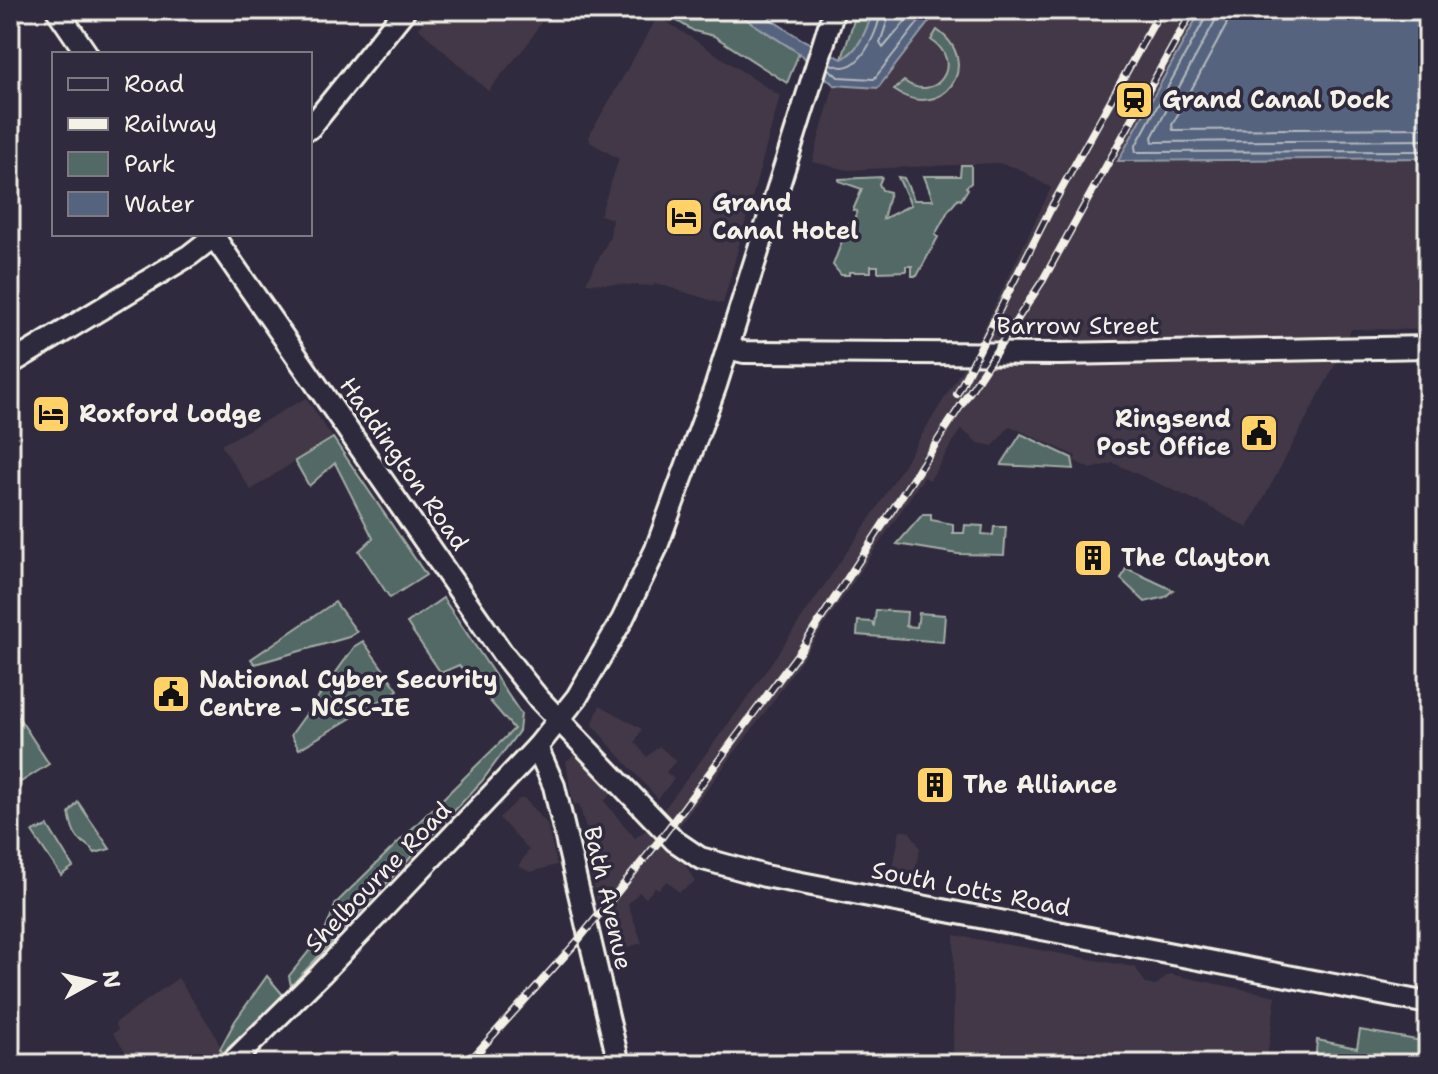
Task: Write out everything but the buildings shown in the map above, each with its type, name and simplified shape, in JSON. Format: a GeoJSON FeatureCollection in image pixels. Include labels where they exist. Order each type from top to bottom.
{"type":"FeatureCollection","features":[{"type":"Feature","properties":{"kind":"main road"},"geometry":{"type":"LineString","coordinates":[[57,10],[86,52]]}},
{"type":"Feature","properties":{"kind":"main road"},"geometry":{"type":"LineString","coordinates":[[312,126],[405,10]]}},
{"type":"Feature","properties":{"kind":"main road","name":"Shelbourne Road"},"geometry":{"type":"LineString","coordinates":[[230,1064],[321,974],[537,747],[577,697],[622,620],[656,549],[679,491],[728,348],[834,10]]}},
{"type":"Feature","properties":{"kind":"main road"},"geometry":{"type":"LineString","coordinates":[[10,364],[190,255],[213,236]]}},
{"type":"Feature","properties":{"kind":"main road","name":"Haddington Road"},"geometry":{"type":"LineString","coordinates":[[215,236],[503,654],[557,720]]}},
{"type":"Feature","properties":{"kind":"main road","name":"Barrow Street"},"geometry":{"type":"LineString","coordinates":[[728,348],[744,352],[1060,354],[1428,347]]}},
{"type":"Feature","properties":{"kind":"main road","name":"South Lotts Road"},"geometry":{"type":"LineString","coordinates":[[557,720],[581,740],[675,841],[700,858],[724,866],[1222,966],[1428,1003]]}},
{"type":"Feature","properties":{"kind":"main road","name":"Bath Avenue"},"geometry":{"type":"LineString","coordinates":[[537,747],[554,786],[619,1064]]}},
{"type":"Feature","properties":{"kind":"shaded area"},"geometry":{"type":"Polygon","coordinates":[[[433,10],[548,10],[530,41],[488,91],[418,28],[433,10]]]}},
{"type":"Feature","properties":{"kind":"shaded area"},"geometry":{"type":"Polygon","coordinates":[[[938,10],[1201,10],[1118,161],[1428,158],[1428,330],[1351,329],[1344,348],[1248,528],[1204,504],[1113,463],[1091,469],[1074,461],[1076,456],[1010,426],[993,446],[978,443],[961,429],[930,480],[924,477],[772,703],[665,845],[685,864],[695,882],[679,892],[667,881],[659,889],[655,887],[646,898],[639,892],[628,904],[642,943],[611,952],[591,875],[596,874],[588,836],[579,804],[574,805],[566,761],[580,751],[614,791],[604,801],[635,838],[647,829],[746,700],[877,508],[972,353],[1051,188],[1017,168],[998,163],[848,170],[812,162],[834,85],[878,87],[938,10]],[[1055,336],[1012,342],[1001,364],[1023,365],[1055,336]]]}},
{"type":"Feature","properties":{"kind":"shaded area"},"geometry":{"type":"Polygon","coordinates":[[[658,16],[780,96],[723,304],[655,283],[654,286],[586,283],[610,237],[612,219],[600,215],[619,159],[590,142],[589,136],[658,16]]]}},
{"type":"Feature","properties":{"kind":"shaded area"},"geometry":{"type":"Polygon","coordinates":[[[306,398],[332,437],[251,490],[221,445],[306,398]]]}},
{"type":"Feature","properties":{"kind":"shaded area"},"geometry":{"type":"Polygon","coordinates":[[[600,705],[642,729],[635,742],[647,757],[659,746],[676,761],[666,772],[674,779],[658,799],[592,725],[600,705]]]}},
{"type":"Feature","properties":{"kind":"shaded area"},"geometry":{"type":"Polygon","coordinates":[[[524,798],[547,824],[557,865],[530,872],[518,866],[529,850],[499,818],[524,798]]]}},
{"type":"Feature","properties":{"kind":"shaded area"},"geometry":{"type":"Polygon","coordinates":[[[900,830],[910,832],[920,848],[915,872],[893,868],[900,830]]]}},
{"type":"Feature","properties":{"kind":"shaded area"},"geometry":{"type":"Polygon","coordinates":[[[954,935],[1135,967],[1146,984],[1155,986],[1169,974],[1276,996],[1266,1064],[953,1064],[954,935]]]}},
{"type":"Feature","properties":{"kind":"shaded area"},"geometry":{"type":"Polygon","coordinates":[[[178,978],[213,1031],[223,1053],[206,1064],[134,1064],[113,1033],[118,1030],[115,1023],[178,978]]]}},
{"type":"Feature","properties":{"kind":"green space"},"geometry":{"type":"Polygon","coordinates":[[[659,10],[732,10],[799,53],[787,83],[714,36],[694,31],[659,10]]]}},
{"type":"Feature","properties":{"kind":"green space"},"geometry":{"type":"Polygon","coordinates":[[[857,10],[874,10],[858,44],[842,59],[857,10]]]}},
{"type":"Feature","properties":{"kind":"green space"},"geometry":{"type":"Polygon","coordinates":[[[937,30],[951,43],[957,58],[957,72],[952,85],[941,95],[928,100],[912,99],[894,90],[904,81],[927,88],[943,78],[946,59],[931,40],[937,30]]]}},
{"type":"Feature","properties":{"kind":"green space"},"geometry":{"type":"Polygon","coordinates":[[[961,165],[971,165],[971,183],[961,200],[958,199],[948,211],[917,276],[912,276],[912,266],[906,266],[906,271],[878,272],[878,266],[871,266],[871,272],[841,275],[833,265],[849,223],[853,224],[857,211],[853,210],[862,189],[839,179],[882,177],[879,184],[882,190],[890,192],[883,219],[911,205],[898,177],[904,178],[914,200],[933,200],[924,176],[960,176],[961,165]]]}},
{"type":"Feature","properties":{"kind":"green space"},"geometry":{"type":"Polygon","coordinates":[[[1021,434],[1072,458],[1074,469],[1001,465],[1021,434]]]}},
{"type":"Feature","properties":{"kind":"green space"},"geometry":{"type":"Polygon","coordinates":[[[333,438],[426,575],[390,598],[359,551],[373,538],[335,463],[309,486],[295,461],[333,438]]]}},
{"type":"Feature","properties":{"kind":"green space"},"geometry":{"type":"Polygon","coordinates":[[[923,514],[931,514],[931,520],[953,524],[953,533],[964,533],[965,525],[983,526],[982,534],[993,535],[994,527],[1006,527],[1004,555],[958,554],[897,544],[923,514]]]}},
{"type":"Feature","properties":{"kind":"green space"},"geometry":{"type":"Polygon","coordinates":[[[1126,568],[1173,590],[1165,597],[1145,602],[1121,579],[1126,568]]]}},
{"type":"Feature","properties":{"kind":"green space"},"geometry":{"type":"Polygon","coordinates":[[[443,598],[521,714],[519,731],[482,781],[291,986],[289,976],[325,931],[336,903],[514,729],[459,665],[441,673],[407,623],[443,598]]]}},
{"type":"Feature","properties":{"kind":"green space"},"geometry":{"type":"Polygon","coordinates":[[[335,602],[357,632],[255,664],[251,659],[335,602]]]}},
{"type":"Feature","properties":{"kind":"green space"},"geometry":{"type":"Polygon","coordinates":[[[876,610],[907,612],[906,626],[917,627],[919,613],[945,615],[943,642],[857,635],[858,621],[872,622],[874,625],[876,610]]]}},
{"type":"Feature","properties":{"kind":"green space"},"geometry":{"type":"Polygon","coordinates":[[[363,641],[398,690],[299,749],[291,735],[355,646],[363,641]]]}},
{"type":"Feature","properties":{"kind":"green space"},"geometry":{"type":"Polygon","coordinates":[[[10,712],[19,718],[49,764],[10,789],[10,712]]]}},
{"type":"Feature","properties":{"kind":"green space"},"geometry":{"type":"Polygon","coordinates":[[[78,802],[110,849],[95,853],[78,837],[69,813],[78,802]]]}},
{"type":"Feature","properties":{"kind":"green space"},"geometry":{"type":"Polygon","coordinates":[[[48,826],[73,867],[61,875],[32,832],[48,826]]]}},
{"type":"Feature","properties":{"kind":"green space"},"geometry":{"type":"Polygon","coordinates":[[[267,976],[284,996],[223,1053],[220,1049],[235,1021],[267,976]]]}},
{"type":"Feature","properties":{"kind":"green space"},"geometry":{"type":"Polygon","coordinates":[[[1360,1030],[1428,1042],[1428,1064],[1315,1064],[1317,1040],[1357,1048],[1360,1030]]]}},
{"type":"Feature","properties":{"kind":"water"},"geometry":{"type":"Polygon","coordinates":[[[732,10],[756,10],[803,40],[842,59],[858,44],[874,10],[938,10],[878,88],[834,85],[799,53],[732,10]]]}},
{"type":"Feature","properties":{"kind":"water","name":"Grand Canal Dock"},"geometry":{"type":"Polygon","coordinates":[[[1201,10],[1428,10],[1428,158],[1118,161],[1201,10]]]}},
{"type":"Feature","properties":{"kind":"railway"},"geometry":{"type":"LineString","coordinates":[[957,394],[1052,206],[1161,10]]}},
{"type":"Feature","properties":{"kind":"railway"},"geometry":{"type":"LineString","coordinates":[[467,1064],[575,944],[659,841],[800,651],[1043,280],[1193,10]]}},
{"type":"Feature","properties":{"kind":"place","name":"Grand Canal Dock"},"geometry":{"type":"Point","coordinates":[1134,100]}},
{"type":"Feature","properties":{"kind":"place","name":"Grand Canal Hotel"},"geometry":{"type":"Point","coordinates":[684,217]}},
{"type":"Feature","properties":{"kind":"place","name":"Roxford Lodge"},"geometry":{"type":"Point","coordinates":[51,414]}},
{"type":"Feature","properties":{"kind":"place","name":"Ringsend Post Office"},"geometry":{"type":"Point","coordinates":[1259,433]}},
{"type":"Feature","properties":{"kind":"place","name":"The Clayton"},"geometry":{"type":"Point","coordinates":[1093,558]}},
{"type":"Feature","properties":{"kind":"place","name":"National Cyber Security Centre - NCSC-IE"},"geometry":{"type":"Point","coordinates":[171,694]}},
{"type":"Feature","properties":{"kind":"place","name":"The Alliance"},"geometry":{"type":"Point","coordinates":[935,785]}}]}
